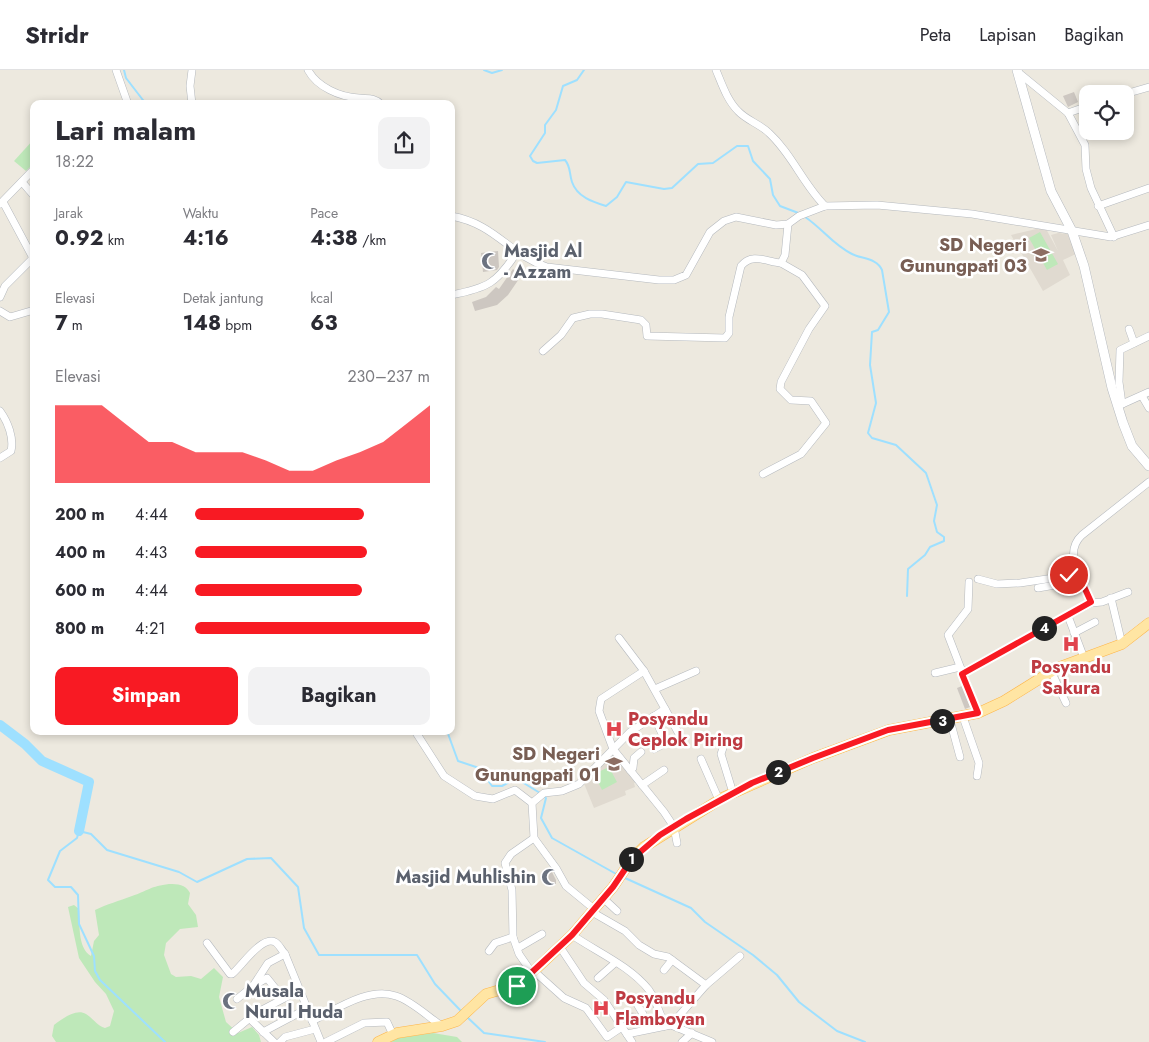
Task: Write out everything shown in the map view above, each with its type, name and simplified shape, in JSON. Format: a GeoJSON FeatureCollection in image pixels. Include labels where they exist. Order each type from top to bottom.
{"type":"FeatureCollection","features":[{"type":"Feature","properties":{"kind":"main road"},"geometry":{"type":"LineString","coordinates":[[378,1042],[393,1035],[442,1026],[457,1021],[468,1013],[486,994],[517,986],[572,935],[644,847],[718,800],[813,758],[888,730],[950,720],[978,713],[1004,700],[1051,671],[1122,644],[1149,622]]}},
{"type":"Feature","properties":{"kind":"street"},"geometry":{"type":"LineString","coordinates":[[116,70],[124,100]]}},
{"type":"Feature","properties":{"kind":"street"},"geometry":{"type":"LineString","coordinates":[[192,70],[190,86],[192,100]]}},
{"type":"Feature","properties":{"kind":"street"},"geometry":{"type":"LineString","coordinates":[[308,70],[320,83],[332,91],[357,98],[375,100]]}},
{"type":"Feature","properties":{"kind":"street"},"geometry":{"type":"LineString","coordinates":[[716,70],[726,93],[738,111],[769,132],[795,164],[814,194],[825,206]]}},
{"type":"Feature","properties":{"kind":"street"},"geometry":{"type":"LineString","coordinates":[[1018,72],[1068,113],[1085,145],[1086,169],[1098,206],[1114,237]]}},
{"type":"Feature","properties":{"kind":"street"},"geometry":{"type":"LineString","coordinates":[[1018,72],[1021,88],[1052,191],[1072,231],[1084,266],[1094,318],[1132,446],[1149,466]]}},
{"type":"Feature","properties":{"kind":"street"},"geometry":{"type":"LineString","coordinates":[[1134,91],[1149,87]]}},
{"type":"Feature","properties":{"kind":"street"},"geometry":{"type":"LineString","coordinates":[[1068,113],[1079,109]]}},
{"type":"Feature","properties":{"kind":"street"},"geometry":{"type":"LineString","coordinates":[[30,173],[2,203],[30,252]]}},
{"type":"Feature","properties":{"kind":"street"},"geometry":{"type":"LineString","coordinates":[[22,182],[30,191]]}},
{"type":"Feature","properties":{"kind":"street"},"geometry":{"type":"LineString","coordinates":[[1098,206],[1149,188]]}},
{"type":"Feature","properties":{"kind":"street"},"geometry":{"type":"LineString","coordinates":[[455,217],[477,222],[533,263],[546,267],[622,277],[674,280],[686,275],[710,232],[724,221],[736,217],[776,225],[788,224],[802,214],[825,206],[876,205],[972,214],[1114,237],[1149,225]]}},
{"type":"Feature","properties":{"kind":"street"},"geometry":{"type":"LineString","coordinates":[[781,263],[785,255],[788,224]]}},
{"type":"Feature","properties":{"kind":"street"},"geometry":{"type":"LineString","coordinates":[[455,294],[476,290],[500,276],[517,252]]}},
{"type":"Feature","properties":{"kind":"street"},"geometry":{"type":"LineString","coordinates":[[543,351],[562,335],[573,318],[590,314],[642,320],[646,324],[647,336],[724,338],[728,333],[732,300],[743,263],[758,258],[781,263],[802,275],[825,306],[809,329],[781,382],[780,389],[791,400],[811,400],[826,423],[801,454],[764,474]]}},
{"type":"Feature","properties":{"kind":"street"},"geometry":{"type":"LineString","coordinates":[[0,297],[3,284],[30,260]]}},
{"type":"Feature","properties":{"kind":"street"},"geometry":{"type":"LineString","coordinates":[[0,311],[10,317],[30,311]]}},
{"type":"Feature","properties":{"kind":"street"},"geometry":{"type":"LineString","coordinates":[[1129,329],[1134,343]]}},
{"type":"Feature","properties":{"kind":"street"},"geometry":{"type":"LineString","coordinates":[[1105,355],[1149,336]]}},
{"type":"Feature","properties":{"kind":"street"},"geometry":{"type":"LineString","coordinates":[[1120,350],[1120,405]]}},
{"type":"Feature","properties":{"kind":"street"},"geometry":{"type":"LineString","coordinates":[[1120,405],[1149,392]]}},
{"type":"Feature","properties":{"kind":"street"},"geometry":{"type":"LineString","coordinates":[[1142,396],[1149,408]]}},
{"type":"Feature","properties":{"kind":"street"},"geometry":{"type":"LineString","coordinates":[[0,411],[6,420],[12,441],[11,450],[0,458]]}},
{"type":"Feature","properties":{"kind":"street"},"geometry":{"type":"LineString","coordinates":[[1091,602],[1076,569],[1073,550],[1078,539],[1149,482]]}},
{"type":"Feature","properties":{"kind":"street"},"geometry":{"type":"LineString","coordinates":[[978,579],[997,584],[1006,584],[1067,576],[1076,569]]}},
{"type":"Feature","properties":{"kind":"street"},"geometry":{"type":"LineString","coordinates":[[1038,588],[1055,585],[1055,577]]}},
{"type":"Feature","properties":{"kind":"street"},"geometry":{"type":"LineString","coordinates":[[970,582],[968,609],[948,635],[978,713]]}},
{"type":"Feature","properties":{"kind":"street"},"geometry":{"type":"LineString","coordinates":[[935,674],[961,670],[1068,616],[1091,602],[1102,602],[1128,592]]}},
{"type":"Feature","properties":{"kind":"street"},"geometry":{"type":"LineString","coordinates":[[1111,598],[1122,644]]}},
{"type":"Feature","properties":{"kind":"street"},"geometry":{"type":"LineString","coordinates":[[1068,616],[1084,658]]}},
{"type":"Feature","properties":{"kind":"street"},"geometry":{"type":"LineString","coordinates":[[1074,633],[1094,622]]}},
{"type":"Feature","properties":{"kind":"street"},"geometry":{"type":"LineString","coordinates":[[619,638],[644,671],[679,734]]}},
{"type":"Feature","properties":{"kind":"street"},"geometry":{"type":"LineString","coordinates":[[644,671],[599,701],[599,711],[613,749],[674,827],[677,843]]}},
{"type":"Feature","properties":{"kind":"street"},"geometry":{"type":"LineString","coordinates":[[655,689],[696,671]]}},
{"type":"Feature","properties":{"kind":"street"},"geometry":{"type":"LineString","coordinates":[[1051,671],[1066,703]]}},
{"type":"Feature","properties":{"kind":"street"},"geometry":{"type":"LineString","coordinates":[[532,802],[541,795],[562,791],[579,784],[630,732],[665,709]]}},
{"type":"Feature","properties":{"kind":"street"},"geometry":{"type":"LineString","coordinates":[[654,716],[666,743],[654,749]]}},
{"type":"Feature","properties":{"kind":"street"},"geometry":{"type":"LineString","coordinates":[[963,717],[979,763],[977,776]]}},
{"type":"Feature","properties":{"kind":"street"},"geometry":{"type":"LineString","coordinates":[[950,720],[960,757]]}},
{"type":"Feature","properties":{"kind":"street"},"geometry":{"type":"LineString","coordinates":[[418,735],[444,776],[475,796],[493,799],[516,790],[532,802],[534,838],[556,868],[566,886],[593,911],[625,931],[639,946],[654,954],[672,960],[706,985]]}},
{"type":"Feature","properties":{"kind":"street"},"geometry":{"type":"LineString","coordinates":[[721,740],[723,748],[721,754],[733,793]]}},
{"type":"Feature","properties":{"kind":"street"},"geometry":{"type":"LineString","coordinates":[[630,770],[633,768],[634,758],[641,752]]}},
{"type":"Feature","properties":{"kind":"street"},"geometry":{"type":"LineString","coordinates":[[701,759],[718,800]]}},
{"type":"Feature","properties":{"kind":"street"},"geometry":{"type":"LineString","coordinates":[[642,785],[664,770]]}},
{"type":"Feature","properties":{"kind":"street"},"geometry":{"type":"LineString","coordinates":[[534,838],[506,859],[512,890],[514,937],[519,954],[533,972],[564,998],[586,1008],[607,1037],[622,1026]]}},
{"type":"Feature","properties":{"kind":"street"},"geometry":{"type":"LineString","coordinates":[[603,898],[617,911]]}},
{"type":"Feature","properties":{"kind":"street"},"geometry":{"type":"LineString","coordinates":[[518,948],[542,934]]}},
{"type":"Feature","properties":{"kind":"street"},"geometry":{"type":"LineString","coordinates":[[572,935],[631,973],[650,991],[668,1025]]}},
{"type":"Feature","properties":{"kind":"street"},"geometry":{"type":"LineString","coordinates":[[489,951],[495,943],[514,937]]}},
{"type":"Feature","properties":{"kind":"street"},"geometry":{"type":"LineString","coordinates":[[207,944],[230,974],[258,946],[265,943],[276,943],[285,954],[320,1042]]}},
{"type":"Feature","properties":{"kind":"street"},"geometry":{"type":"LineString","coordinates":[[560,947],[584,983],[604,1000],[632,1042]]}},
{"type":"Feature","properties":{"kind":"street"},"geometry":{"type":"LineString","coordinates":[[253,986],[268,963],[285,954]]}},
{"type":"Feature","properties":{"kind":"street"},"geometry":{"type":"LineString","coordinates":[[668,1025],[706,985],[740,956]]}},
{"type":"Feature","properties":{"kind":"street"},"geometry":{"type":"LineString","coordinates":[[664,970],[672,960]]}},
{"type":"Feature","properties":{"kind":"street"},"geometry":{"type":"LineString","coordinates":[[598,978],[614,963]]}},
{"type":"Feature","properties":{"kind":"street"},"geometry":{"type":"LineString","coordinates":[[236,999],[267,978],[283,998]]}},
{"type":"Feature","properties":{"kind":"street"},"geometry":{"type":"LineString","coordinates":[[233,1032],[249,1018],[300,990]]}},
{"type":"Feature","properties":{"kind":"street"},"geometry":{"type":"LineString","coordinates":[[312,1021],[364,997],[386,994],[398,996],[442,1026]]}},
{"type":"Feature","properties":{"kind":"street"},"geometry":{"type":"LineString","coordinates":[[634,999],[643,1014],[644,1029]]}},
{"type":"Feature","properties":{"kind":"street"},"geometry":{"type":"LineString","coordinates":[[263,1032],[308,1008]]}},
{"type":"Feature","properties":{"kind":"street"},"geometry":{"type":"LineString","coordinates":[[249,1018],[274,1042]]}},
{"type":"Feature","properties":{"kind":"street"},"geometry":{"type":"LineString","coordinates":[[326,1042],[364,1023],[387,1022],[393,1035]]}},
{"type":"Feature","properties":{"kind":"street"},"geometry":{"type":"LineString","coordinates":[[627,1034],[668,1025],[712,1042]]}},
{"type":"Feature","properties":{"kind":"street"},"geometry":{"type":"LineString","coordinates":[[280,1042],[285,1037],[315,1029]]}},
{"type":"Feature","properties":{"kind":"street"},"geometry":{"type":"LineString","coordinates":[[682,1042],[692,1033]]}},
{"type":"Feature","properties":{"kind":"shaded area","name":"SD Negeri Gunungpati 03"},"geometry":{"type":"Polygon","coordinates":[[[1045,227],[1058,251],[1051,235],[1058,233],[1068,234],[1076,254],[1063,260],[1070,275],[1043,291],[1011,235],[1045,227]]]}},
{"type":"Feature","properties":{"kind":"shaded area","name":"SD Negeri Gunungpati 01"},"geometry":{"type":"Polygon","coordinates":[[[616,749],[641,780],[634,783],[635,787],[625,791],[626,795],[594,808],[583,781],[616,749]]]}},
{"type":"Feature","properties":{"kind":"green space"},"geometry":{"type":"Polygon","coordinates":[[[30,143],[30,167],[26,171],[14,161],[30,143]]]}},
{"type":"Feature","properties":{"kind":"green space"},"geometry":{"type":"Polygon","coordinates":[[[1040,232],[1058,264],[1047,270],[1029,238],[1040,232]]]}},
{"type":"Feature","properties":{"kind":"green space"},"geometry":{"type":"Polygon","coordinates":[[[609,767],[617,782],[602,790],[594,774],[609,767]]]}},
{"type":"Feature","properties":{"kind":"green space"},"geometry":{"type":"Polygon","coordinates":[[[169,884],[181,885],[188,890],[190,893],[188,904],[196,915],[198,927],[180,929],[166,943],[164,955],[171,974],[176,977],[191,976],[201,979],[214,968],[223,977],[219,997],[226,1022],[238,1033],[252,1027],[259,1035],[261,1042],[56,1042],[52,1036],[54,1025],[69,1015],[78,1012],[86,1014],[105,1028],[110,1026],[114,1011],[106,994],[95,982],[79,958],[68,907],[74,905],[79,909],[81,941],[83,947],[91,956],[94,941],[99,935],[95,910],[153,887],[169,884]]]}},
{"type":"Feature","properties":{"kind":"green space"},"geometry":{"type":"Polygon","coordinates":[[[433,1033],[457,1037],[462,1042],[391,1042],[398,1038],[433,1033]]]}},
{"type":"Feature","properties":{"kind":"building"},"geometry":{"type":"Polygon","coordinates":[[[1074,92],[1078,102],[1068,107],[1063,96],[1074,92]]]}},
{"type":"Feature","properties":{"kind":"building","name":"Masjid Al - Azzam"},"geometry":{"type":"Polygon","coordinates":[[[498,251],[499,267],[497,270],[483,272],[481,253],[498,251]]]}},
{"type":"Feature","properties":{"kind":"building"},"geometry":{"type":"Polygon","coordinates":[[[513,269],[521,276],[508,295],[497,305],[475,311],[472,302],[486,297],[496,287],[499,289],[513,269]]]}},
{"type":"Feature","properties":{"kind":"building"},"geometry":{"type":"Polygon","coordinates":[[[962,686],[970,707],[965,709],[957,688],[962,686]]]}},
{"type":"Feature","properties":{"kind":"building","name":"Masjid Muhlishin"},"geometry":{"type":"Polygon","coordinates":[[[544,870],[551,870],[556,884],[543,883],[544,870]]]}},
{"type":"Feature","properties":{"kind":"building"},"geometry":{"type":"Polygon","coordinates":[[[626,1012],[636,1013],[638,1026],[628,1027],[626,1012]]]}},
{"type":"Feature","properties":{"kind":"waterway"},"geometry":{"type":"LineString","coordinates":[[124,70],[126,78],[143,100]]}},
{"type":"Feature","properties":{"kind":"waterway"},"geometry":{"type":"LineString","coordinates":[[484,70],[492,73],[502,70]]}},
{"type":"Feature","properties":{"kind":"waterway"},"geometry":{"type":"LineString","coordinates":[[584,70],[577,80],[563,86],[556,110],[545,125],[545,133],[530,156],[537,163],[565,160],[574,187],[586,198],[606,206],[617,197],[626,182],[664,189],[672,188],[698,164],[713,163],[737,146],[748,146],[753,161],[770,179],[773,195],[780,206],[801,214]]}},
{"type":"Feature","properties":{"kind":"waterway"},"geometry":{"type":"LineString","coordinates":[[805,217],[845,250],[877,263],[882,270],[889,312],[878,330],[872,332],[870,365],[876,403],[868,433],[872,438],[896,445],[926,473],[937,505],[934,521],[937,532],[944,537],[944,541],[930,547],[925,555],[908,569],[907,596]]}},
{"type":"Feature","properties":{"kind":"waterway"},"geometry":{"type":"LineString","coordinates":[[0,725],[25,744],[42,761],[89,782],[79,831]]}},
{"type":"Feature","properties":{"kind":"waterway"},"geometry":{"type":"LineString","coordinates":[[448,735],[458,761],[479,768],[492,786],[502,786],[513,780],[522,782],[540,793]]}},
{"type":"Feature","properties":{"kind":"waterway"},"geometry":{"type":"LineString","coordinates":[[543,796],[546,798],[541,818],[552,838],[618,875]]}},
{"type":"Feature","properties":{"kind":"waterway"},"geometry":{"type":"LineString","coordinates":[[165,1042],[100,980],[95,971],[94,956],[79,924],[78,895],[71,887],[55,887],[48,880],[60,851],[77,838],[79,831],[91,834],[107,850],[179,872],[197,882],[247,859],[271,858],[298,887],[304,928],[319,955],[417,955],[435,984],[462,1012]]}},
{"type":"Feature","properties":{"kind":"waterway"},"geometry":{"type":"LineString","coordinates":[[625,878],[691,908],[705,922],[753,955],[777,975],[799,1002],[837,1031],[865,1042]]}},
{"type":"Feature","properties":{"kind":"waterway"},"geometry":{"type":"LineString","coordinates":[[467,1017],[484,1033],[545,1042]]}},
{"type":"Feature","properties":{"kind":"place","name":"SD Negeri Gunungpati 03"},"geometry":{"type":"Point","coordinates":[1041,255]}},
{"type":"Feature","properties":{"kind":"place","name":"Masjid Al - Azzam"},"geometry":{"type":"Point","coordinates":[490,261]}},
{"type":"Feature","properties":{"kind":"place","name":"Posyandu Sakura"},"geometry":{"type":"Point","coordinates":[1071,644]}},
{"type":"Feature","properties":{"kind":"place","name":"Posyandu Ceplok Piring"},"geometry":{"type":"Point","coordinates":[614,729]}},
{"type":"Feature","properties":{"kind":"place","name":"SD Negeri Gunungpati 01"},"geometry":{"type":"Point","coordinates":[614,764]}},
{"type":"Feature","properties":{"kind":"place","name":"Masjid Muhlishin"},"geometry":{"type":"Point","coordinates":[550,877]}},
{"type":"Feature","properties":{"kind":"place","name":"Musala Nurul Huda"},"geometry":{"type":"Point","coordinates":[231,1001]}},
{"type":"Feature","properties":{"kind":"place","name":"Posyandu Flamboyan"},"geometry":{"type":"Point","coordinates":[601,1008]}},
{"type":"Feature","properties":{"kind":"route"},"geometry":{"type":"LineString","coordinates":[[517,986],[572,935],[613,887],[632,859],[644,847],[686,819],[752,783],[888,730],[950,720],[978,713],[962,674],[1091,602],[1076,569],[1069,575]]}}]}
